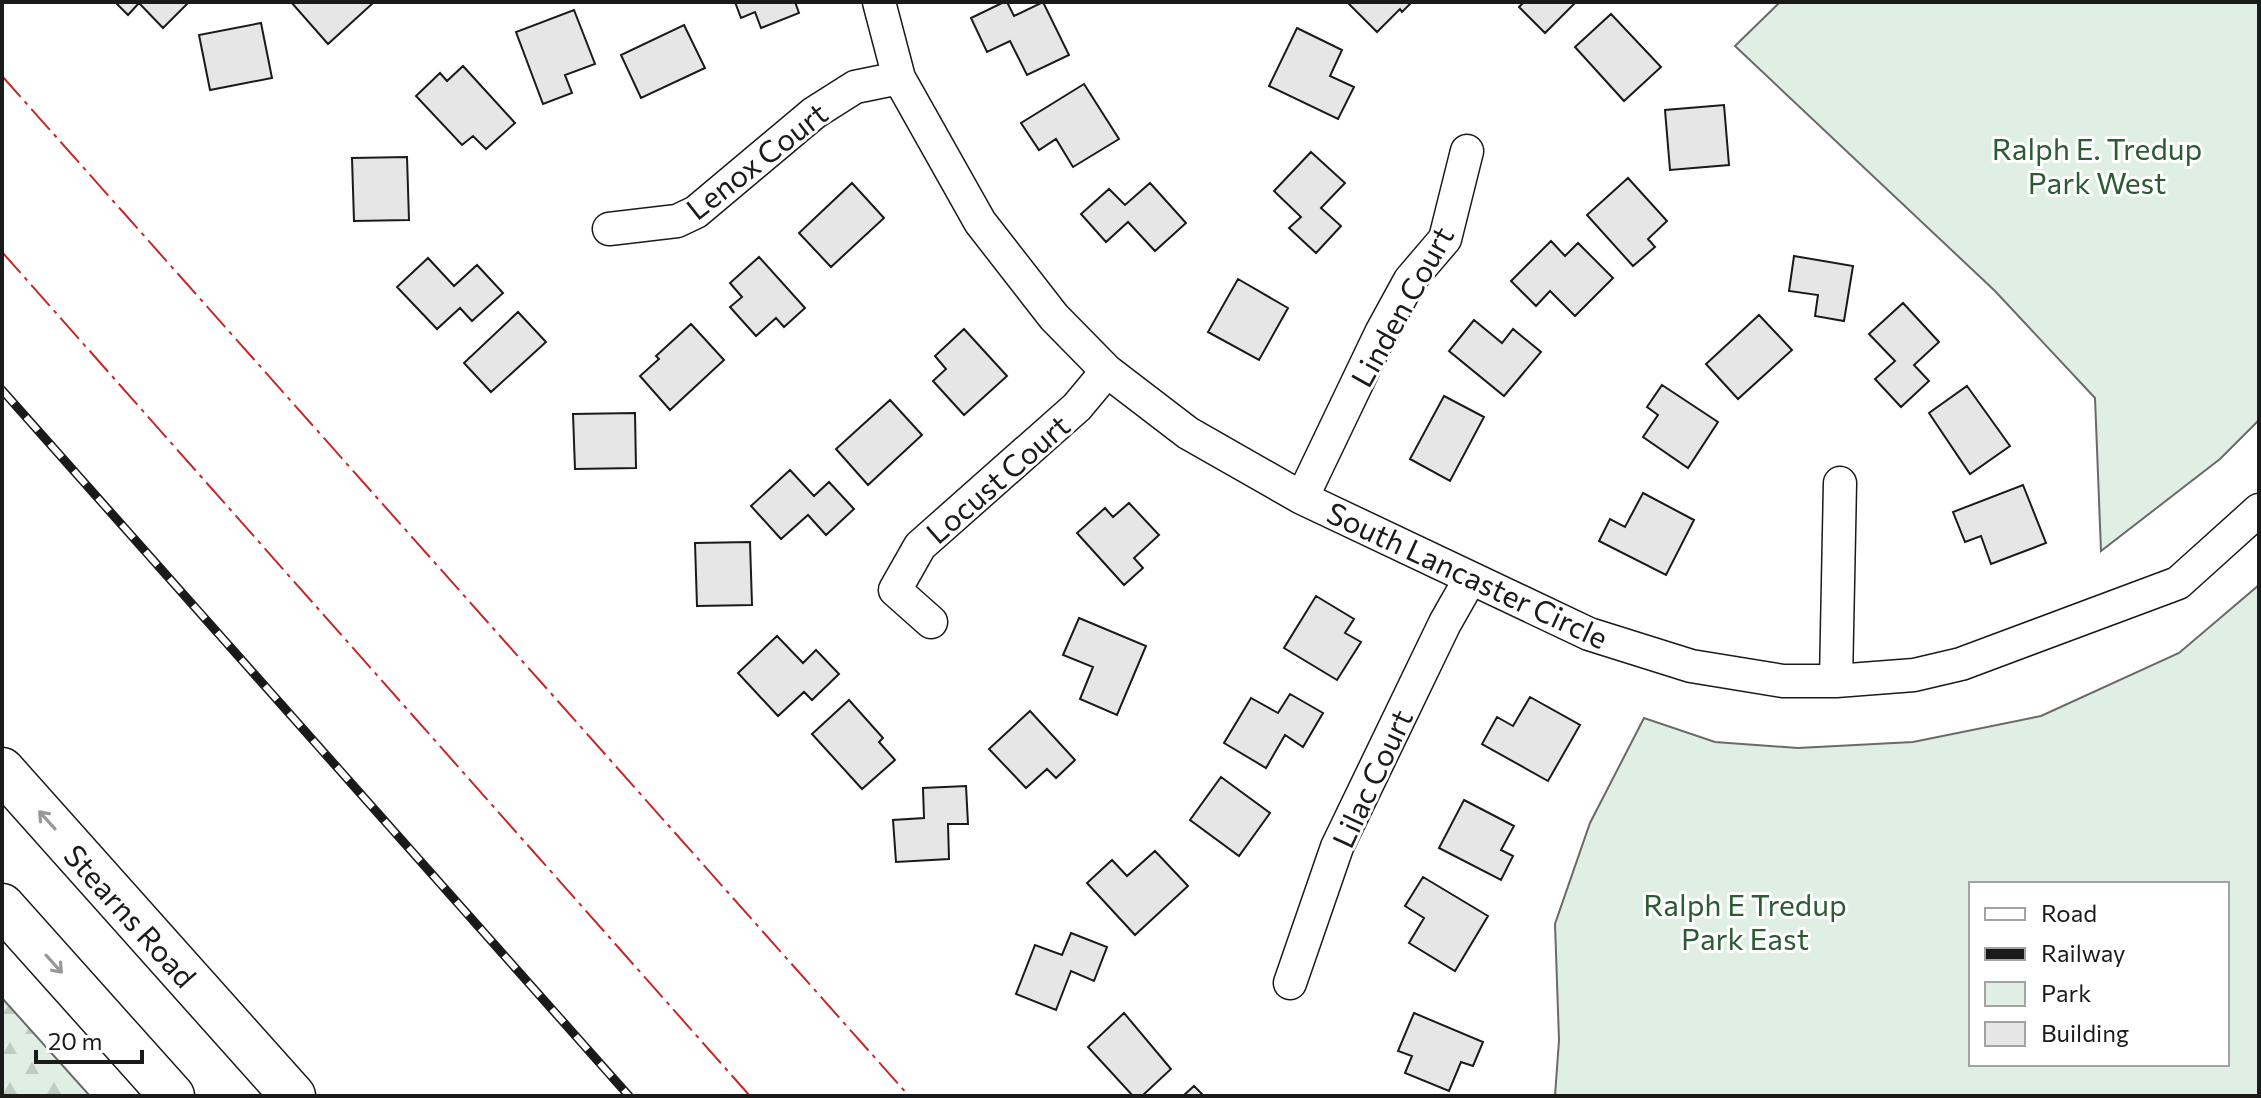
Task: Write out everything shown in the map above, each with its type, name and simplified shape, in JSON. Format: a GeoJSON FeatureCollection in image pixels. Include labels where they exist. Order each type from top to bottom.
{"type":"FeatureCollection","features":[{"type":"Feature","properties":{"kind":"main road","name":"Stearns Road"},"geometry":{"type":"LineString","coordinates":[[2,770],[293,1096]]}},
{"type":"Feature","properties":{"kind":"main road"},"geometry":{"type":"LineString","coordinates":[[2,906],[172,1096]]}},
{"type":"Feature","properties":{"kind":"street","name":"South Lancaster Circle"},"geometry":{"type":"LineString","coordinates":[[879,2],[899,78],[980,222],[1054,317],[1107,371],[1188,433],[1302,498],[1589,634],[1691,666],[1783,681],[1836,681],[1914,675],[1961,664],[2178,583],[2259,510]]}},
{"type":"Feature","properties":{"kind":"street","name":"Lenox Court"},"geometry":{"type":"LineString","coordinates":[[609,229],[677,221],[696,212],[814,113],[855,87],[899,78]]}},
{"type":"Feature","properties":{"kind":"street","name":"Linden Court"},"geometry":{"type":"LineString","coordinates":[[1302,498],[1381,333],[1410,280],[1445,239],[1467,151]]}},
{"type":"Feature","properties":{"kind":"street","name":"Locust Court"},"geometry":{"type":"LineString","coordinates":[[931,622],[895,590],[920,546],[1077,407],[1107,371]]}},
{"type":"Feature","properties":{"kind":"street"},"geometry":{"type":"LineString","coordinates":[[1836,681],[1840,483]]}},
{"type":"Feature","properties":{"kind":"street","name":"Lilac Court"},"geometry":{"type":"LineString","coordinates":[[1290,983],[1337,847],[1445,623],[1470,579]]}},
{"type":"Feature","properties":{"kind":"green space","name":"Ralph E. Tredup Park West"},"geometry":{"type":"Polygon","coordinates":[[[1780,2],[2259,2],[2259,420],[2220,459],[2101,551],[2095,398],[1995,291],[1735,46],[1780,2]]]}},
{"type":"Feature","properties":{"kind":"green space","name":"Ralph E Tredup Park East"},"geometry":{"type":"Polygon","coordinates":[[[2259,585],[2259,1096],[1555,1096],[1559,1040],[1555,924],[1590,823],[1644,718],[1715,742],[1798,748],[1913,742],[2041,716],[2179,653],[2259,585]]]}},
{"type":"Feature","properties":{"kind":"green space"},"geometry":{"type":"Polygon","coordinates":[[[2,998],[90,1096],[2,1096],[2,998]]]}},
{"type":"Feature","properties":{"kind":"building"},"geometry":{"type":"Polygon","coordinates":[[[115,2],[189,2],[163,28],[139,3],[128,15],[115,2]]]}},
{"type":"Feature","properties":{"kind":"building"},"geometry":{"type":"Polygon","coordinates":[[[291,2],[372,2],[373,3],[328,44],[291,2]]]}},
{"type":"Feature","properties":{"kind":"building"},"geometry":{"type":"Polygon","coordinates":[[[735,2],[795,2],[799,13],[761,28],[755,12],[741,18],[735,2]]]}},
{"type":"Feature","properties":{"kind":"building"},"geometry":{"type":"Polygon","coordinates":[[[1007,2],[1014,16],[1043,2],[1069,55],[1027,75],[1010,41],[987,52],[971,18],[1007,2]]]}},
{"type":"Feature","properties":{"kind":"building"},"geometry":{"type":"Polygon","coordinates":[[[1347,2],[1412,2],[1402,12],[1400,9],[1377,32],[1347,2]]]}},
{"type":"Feature","properties":{"kind":"building"},"geometry":{"type":"Polygon","coordinates":[[[1524,2],[1576,2],[1545,33],[1519,7],[1524,2]]]}},
{"type":"Feature","properties":{"kind":"building"},"geometry":{"type":"Polygon","coordinates":[[[574,10],[595,64],[565,75],[572,93],[543,104],[516,32],[574,10]]]}},
{"type":"Feature","properties":{"kind":"building"},"geometry":{"type":"Polygon","coordinates":[[[1611,14],[1661,67],[1624,101],[1575,47],[1611,14]]]}},
{"type":"Feature","properties":{"kind":"building"},"geometry":{"type":"Polygon","coordinates":[[[261,23],[272,78],[210,90],[199,35],[261,23]]]}},
{"type":"Feature","properties":{"kind":"building"},"geometry":{"type":"Polygon","coordinates":[[[684,25],[705,68],[641,98],[621,55],[684,25]]]}},
{"type":"Feature","properties":{"kind":"building"},"geometry":{"type":"Polygon","coordinates":[[[1297,28],[1342,50],[1330,76],[1354,87],[1338,119],[1269,86],[1297,28]]]}},
{"type":"Feature","properties":{"kind":"building"},"geometry":{"type":"Polygon","coordinates":[[[463,66],[515,123],[486,149],[473,136],[462,145],[416,96],[440,73],[447,81],[463,66]]]}},
{"type":"Feature","properties":{"kind":"building"},"geometry":{"type":"Polygon","coordinates":[[[1084,84],[1119,139],[1073,167],[1056,139],[1039,150],[1021,123],[1084,84]]]}},
{"type":"Feature","properties":{"kind":"building"},"geometry":{"type":"Polygon","coordinates":[[[1724,105],[1729,165],[1670,170],[1665,110],[1724,105]]]}},
{"type":"Feature","properties":{"kind":"building"},"geometry":{"type":"Polygon","coordinates":[[[1311,152],[1345,183],[1321,208],[1341,226],[1316,253],[1289,228],[1301,217],[1274,191],[1311,152]]]}},
{"type":"Feature","properties":{"kind":"building"},"geometry":{"type":"Polygon","coordinates":[[[407,157],[409,220],[354,221],[352,158],[407,157]]]}},
{"type":"Feature","properties":{"kind":"building"},"geometry":{"type":"Polygon","coordinates":[[[1628,178],[1667,221],[1648,239],[1655,247],[1633,266],[1587,215],[1628,178]]]}},
{"type":"Feature","properties":{"kind":"building"},"geometry":{"type":"Polygon","coordinates":[[[852,183],[884,218],[831,267],[799,233],[852,183]]]}},
{"type":"Feature","properties":{"kind":"building"},"geometry":{"type":"Polygon","coordinates":[[[1150,183],[1186,223],[1155,251],[1128,222],[1106,242],[1081,214],[1109,189],[1125,205],[1150,183]]]}},
{"type":"Feature","properties":{"kind":"building"},"geometry":{"type":"Polygon","coordinates":[[[1551,241],[1565,256],[1578,243],[1613,278],[1575,316],[1550,291],[1536,306],[1511,281],[1551,241]]]}},
{"type":"Feature","properties":{"kind":"building"},"geometry":{"type":"Polygon","coordinates":[[[1794,256],[1853,266],[1844,321],[1815,316],[1818,295],[1789,291],[1794,256]]]}},
{"type":"Feature","properties":{"kind":"building"},"geometry":{"type":"Polygon","coordinates":[[[759,257],[805,308],[784,327],[776,318],[756,336],[730,307],[742,297],[730,283],[759,257]]]}},
{"type":"Feature","properties":{"kind":"building"},"geometry":{"type":"Polygon","coordinates":[[[428,258],[454,286],[477,265],[503,293],[472,321],[460,308],[437,329],[397,287],[428,258]]]}},
{"type":"Feature","properties":{"kind":"building"},"geometry":{"type":"Polygon","coordinates":[[[1238,279],[1288,308],[1259,360],[1208,332],[1238,279]]]}},
{"type":"Feature","properties":{"kind":"building"},"geometry":{"type":"Polygon","coordinates":[[[1903,303],[1939,342],[1914,365],[1929,381],[1901,407],[1875,379],[1895,361],[1869,334],[1903,303]]]}},
{"type":"Feature","properties":{"kind":"building"},"geometry":{"type":"Polygon","coordinates":[[[518,312],[546,342],[491,392],[464,363],[518,312]]]}},
{"type":"Feature","properties":{"kind":"building"},"geometry":{"type":"Polygon","coordinates":[[[1759,315],[1792,350],[1738,399],[1706,364],[1759,315]]]}},
{"type":"Feature","properties":{"kind":"building"},"geometry":{"type":"Polygon","coordinates":[[[1474,320],[1502,343],[1513,329],[1541,352],[1504,396],[1449,351],[1474,320]]]}},
{"type":"Feature","properties":{"kind":"building"},"geometry":{"type":"Polygon","coordinates":[[[691,324],[724,360],[670,410],[640,376],[659,359],[656,356],[691,324]]]}},
{"type":"Feature","properties":{"kind":"building"},"geometry":{"type":"Polygon","coordinates":[[[964,329],[1007,376],[964,415],[933,381],[946,369],[935,356],[964,329]]]}},
{"type":"Feature","properties":{"kind":"building"},"geometry":{"type":"Polygon","coordinates":[[[1662,385],[1718,422],[1688,468],[1643,437],[1658,415],[1647,407],[1662,385]]]}},
{"type":"Feature","properties":{"kind":"building"},"geometry":{"type":"Polygon","coordinates":[[[1967,386],[2010,446],[1970,474],[1929,413],[1967,386]]]}},
{"type":"Feature","properties":{"kind":"building"},"geometry":{"type":"Polygon","coordinates":[[[1444,396],[1484,417],[1450,481],[1410,459],[1444,396]]]}},
{"type":"Feature","properties":{"kind":"building"},"geometry":{"type":"Polygon","coordinates":[[[890,400],[922,435],[868,485],[836,449],[890,400]]]}},
{"type":"Feature","properties":{"kind":"building"},"geometry":{"type":"Polygon","coordinates":[[[635,413],[636,468],[575,469],[573,414],[635,413]]]}},
{"type":"Feature","properties":{"kind":"building"},"geometry":{"type":"Polygon","coordinates":[[[790,470],[814,496],[829,482],[854,509],[826,535],[808,515],[781,539],[751,506],[790,470]]]}},
{"type":"Feature","properties":{"kind":"building"},"geometry":{"type":"Polygon","coordinates":[[[2023,485],[2046,543],[1991,564],[1981,536],[1965,542],[1953,512],[2023,485]]]}},
{"type":"Feature","properties":{"kind":"building"},"geometry":{"type":"Polygon","coordinates":[[[1643,493],[1694,520],[1666,575],[1599,541],[1610,519],[1625,527],[1643,493]]]}},
{"type":"Feature","properties":{"kind":"building"},"geometry":{"type":"Polygon","coordinates":[[[1129,503],[1159,535],[1134,558],[1143,568],[1124,585],[1077,533],[1105,508],[1113,517],[1129,503]]]}},
{"type":"Feature","properties":{"kind":"building"},"geometry":{"type":"Polygon","coordinates":[[[750,542],[752,605],[697,606],[695,543],[750,542]]]}},
{"type":"Feature","properties":{"kind":"building"},"geometry":{"type":"Polygon","coordinates":[[[1316,596],[1354,619],[1345,633],[1361,642],[1337,680],[1284,648],[1316,596]]]}},
{"type":"Feature","properties":{"kind":"building"},"geometry":{"type":"Polygon","coordinates":[[[1079,618],[1146,646],[1117,715],[1080,699],[1093,667],[1063,655],[1079,618]]]}},
{"type":"Feature","properties":{"kind":"building"},"geometry":{"type":"Polygon","coordinates":[[[777,636],[803,663],[816,650],[839,674],[812,700],[804,692],[778,716],[738,673],[777,636]]]}},
{"type":"Feature","properties":{"kind":"building"},"geometry":{"type":"Polygon","coordinates":[[[1290,694],[1323,713],[1303,747],[1285,735],[1266,768],[1224,743],[1251,698],[1278,713],[1290,694]]]}},
{"type":"Feature","properties":{"kind":"building"},"geometry":{"type":"Polygon","coordinates":[[[1530,697],[1580,725],[1548,781],[1482,744],[1497,717],[1513,726],[1530,697]]]}},
{"type":"Feature","properties":{"kind":"building"},"geometry":{"type":"Polygon","coordinates":[[[849,700],[883,738],[879,742],[895,760],[862,789],[812,734],[849,700]]]}},
{"type":"Feature","properties":{"kind":"building"},"geometry":{"type":"Polygon","coordinates":[[[1030,711],[1075,760],[1056,778],[1047,769],[1026,788],[989,749],[1030,711]]]}},
{"type":"Feature","properties":{"kind":"building"},"geometry":{"type":"Polygon","coordinates":[[[1221,777],[1270,813],[1239,856],[1190,820],[1221,777]]]}},
{"type":"Feature","properties":{"kind":"building"},"geometry":{"type":"Polygon","coordinates":[[[966,786],[968,824],[948,824],[949,859],[896,862],[893,820],[924,818],[923,788],[966,786]]]}},
{"type":"Feature","properties":{"kind":"building"},"geometry":{"type":"Polygon","coordinates":[[[1464,800],[1514,826],[1501,850],[1513,856],[1501,880],[1439,848],[1464,800]]]}},
{"type":"Feature","properties":{"kind":"building"},"geometry":{"type":"Polygon","coordinates":[[[1155,851],[1188,886],[1135,935],[1087,883],[1112,860],[1127,876],[1155,851]]]}},
{"type":"Feature","properties":{"kind":"building"},"geometry":{"type":"Polygon","coordinates":[[[1423,877],[1488,916],[1455,971],[1409,943],[1424,918],[1405,906],[1423,877]]]}},
{"type":"Feature","properties":{"kind":"building"},"geometry":{"type":"Polygon","coordinates":[[[1071,933],[1107,947],[1094,981],[1071,971],[1056,1010],[1016,994],[1035,945],[1062,955],[1071,933]]]}},
{"type":"Feature","properties":{"kind":"building"},"geometry":{"type":"Polygon","coordinates":[[[1124,1013],[1171,1069],[1142,1096],[1133,1096],[1088,1047],[1124,1013]]]}},
{"type":"Feature","properties":{"kind":"building"},"geometry":{"type":"Polygon","coordinates":[[[1414,1013],[1483,1042],[1473,1066],[1461,1062],[1449,1091],[1405,1073],[1412,1056],[1398,1051],[1414,1013]]]}},
{"type":"Feature","properties":{"kind":"building"},"geometry":{"type":"Polygon","coordinates":[[[1194,1086],[1204,1096],[1183,1096],[1194,1086]]]}},
{"type":"Feature","properties":{"kind":"railway"},"geometry":{"type":"LineString","coordinates":[[2,390],[629,1096]]}},
{"type":"Feature","properties":{"kind":"power"},"geometry":{"type":"LineString","coordinates":[[2,76],[909,1096]]}},
{"type":"Feature","properties":{"kind":"power"},"geometry":{"type":"LineString","coordinates":[[2,252],[750,1096]]}}]}
